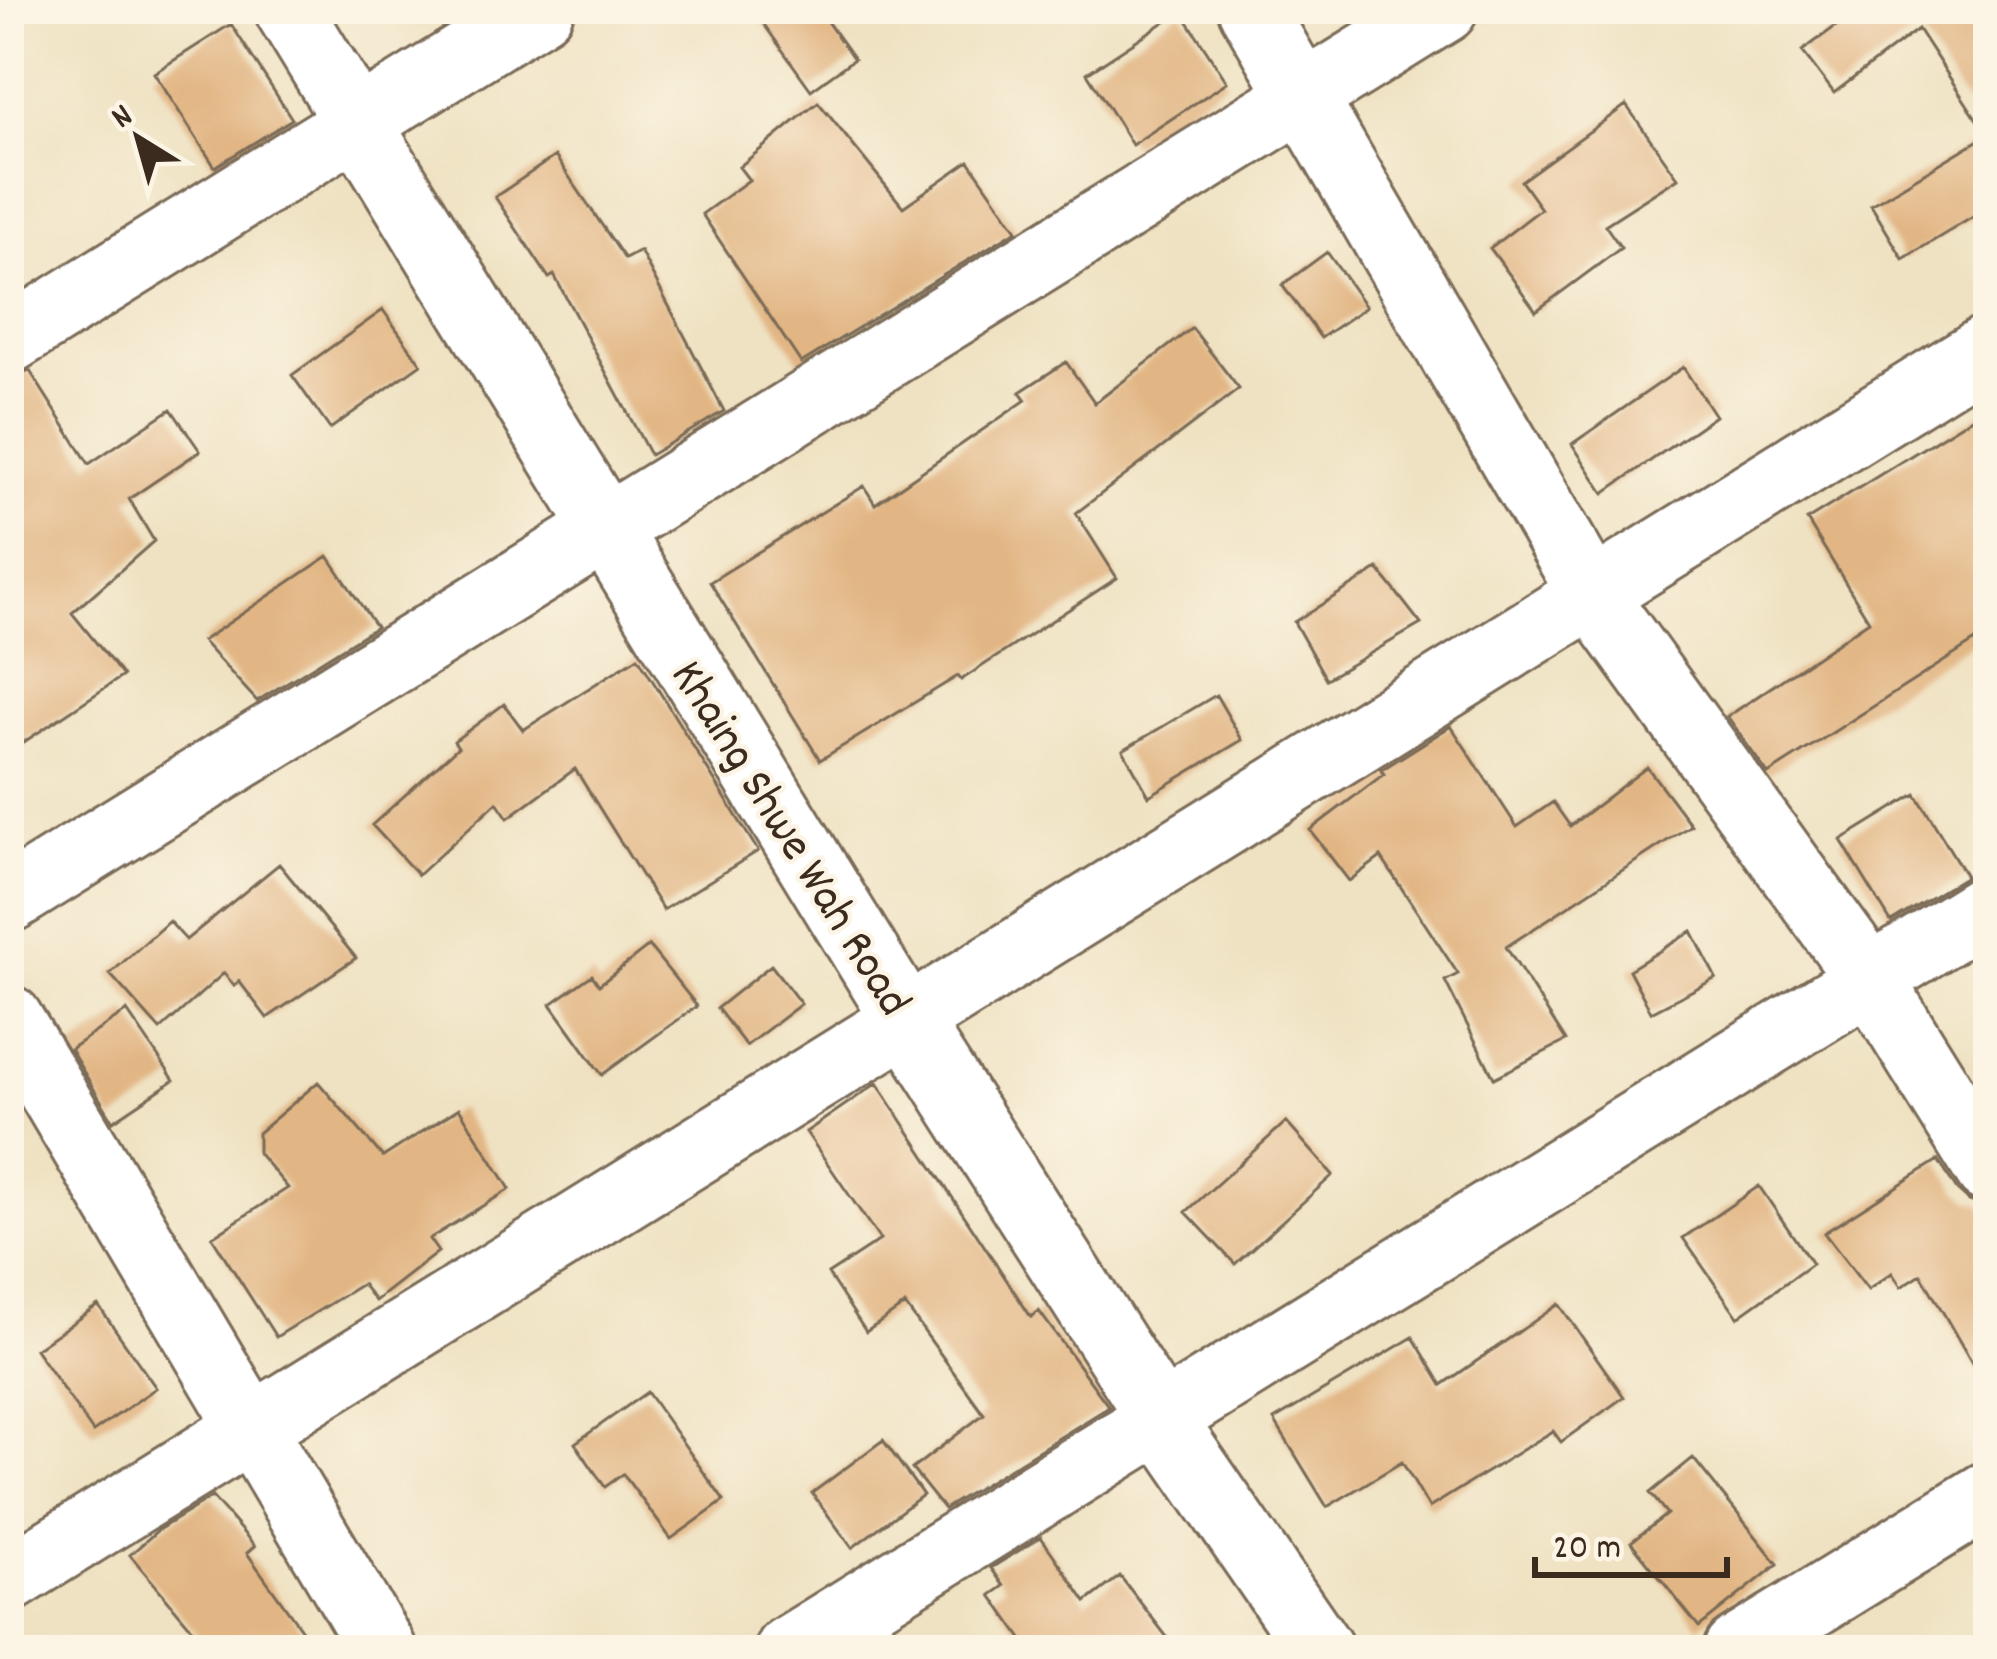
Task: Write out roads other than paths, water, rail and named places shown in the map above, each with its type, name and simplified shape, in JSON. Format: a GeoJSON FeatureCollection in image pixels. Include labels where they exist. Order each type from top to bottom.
{"type":"FeatureCollection","features":[{"type":"Feature","properties":{"kind":"street","name":"Khaing Shwe Wah Road"},"geometry":{"type":"LineString","coordinates":[[288,9],[907,1021],[1161,1419],[1320,1650]]}},
{"type":"Feature","properties":{"kind":"street"},"geometry":{"type":"LineString","coordinates":[[9,340],[540,9]]}},
{"type":"Feature","properties":{"kind":"street"},"geometry":{"type":"LineString","coordinates":[[1252,9],[1592,594],[1870,979],[1988,1169]]}},
{"type":"Feature","properties":{"kind":"street"},"geometry":{"type":"LineString","coordinates":[[9,898],[1444,9]]}},
{"type":"Feature","properties":{"kind":"street"},"geometry":{"type":"LineString","coordinates":[[9,1580],[1988,348]]}},
{"type":"Feature","properties":{"kind":"street"},"geometry":{"type":"LineString","coordinates":[[788,1650],[1988,906]]}},
{"type":"Feature","properties":{"kind":"street"},"geometry":{"type":"LineString","coordinates":[[9,1018],[382,1650]]}},
{"type":"Feature","properties":{"kind":"street"},"geometry":{"type":"LineString","coordinates":[[1737,1650],[1988,1495]]}}]}
